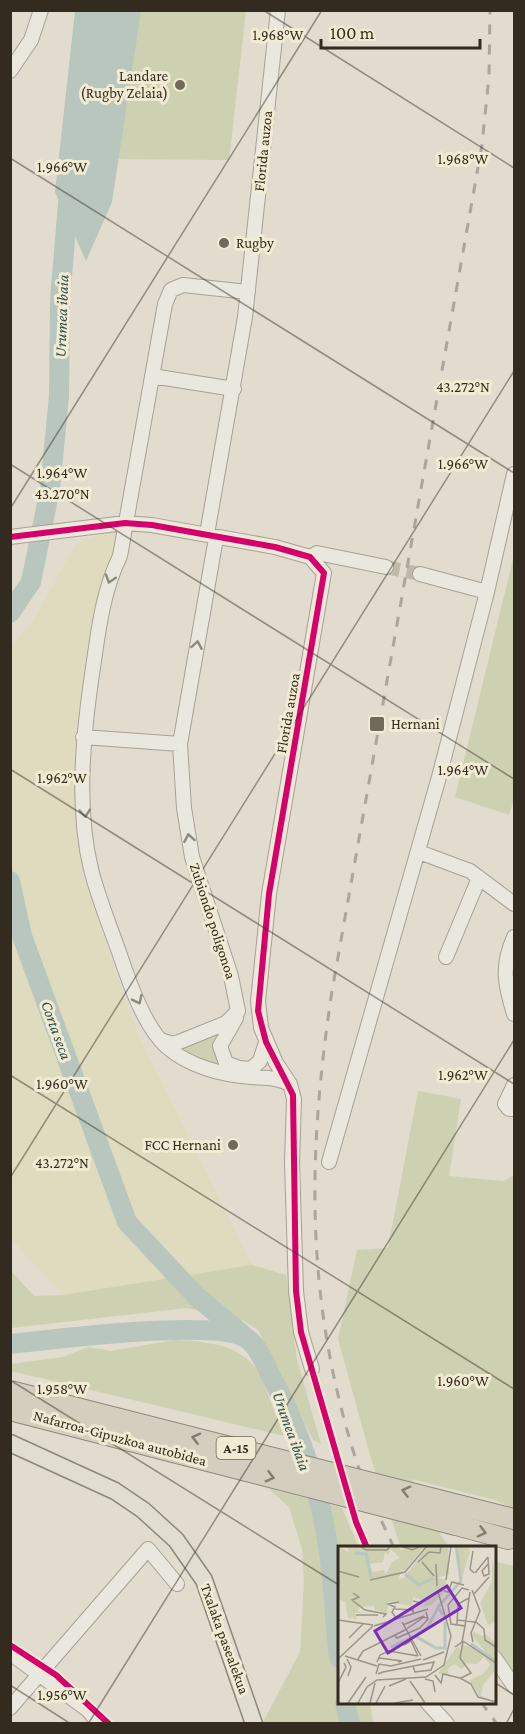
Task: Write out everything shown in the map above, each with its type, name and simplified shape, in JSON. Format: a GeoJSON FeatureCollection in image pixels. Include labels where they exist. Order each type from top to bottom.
{"type":"FeatureCollection","features":[{"type":"Feature","properties":{"kind":"highway","name":"Nafarroa-Gipuzkoa autobidea"},"geometry":{"type":"LineString","coordinates":[[10,1391],[514,1520]]}},
{"type":"Feature","properties":{"kind":"highway","name":"Nafarroa-Gipuzkoa autobidea"},"geometry":{"type":"LineString","coordinates":[[10,1410],[508,1539]]}},
{"type":"Feature","properties":{"kind":"main road","name":"Txalaka pasealekua"},"geometry":{"type":"LineString","coordinates":[[10,1443],[115,1491],[143,1510],[176,1540],[204,1580],[254,1724]]}},
{"type":"Feature","properties":{"kind":"street"},"geometry":{"type":"LineString","coordinates":[[10,71],[31,40],[41,10]]}},
{"type":"Feature","properties":{"kind":"street","name":"Florida auzoa"},"geometry":{"type":"LineString","coordinates":[[211,536],[248,292],[278,10]]}},
{"type":"Feature","properties":{"kind":"street"},"geometry":{"type":"LineString","coordinates":[[248,292],[183,285],[171,290],[165,304],[120,556],[110,576],[99,622],[83,737],[84,808],[91,868],[129,981],[160,1040],[178,1056],[206,1069],[280,1079],[290,1084],[294,1108],[292,1163],[296,1291],[301,1332],[312,1369]]}},
{"type":"Feature","properties":{"kind":"street"},"geometry":{"type":"LineString","coordinates":[[152,376],[234,389]]}},
{"type":"Feature","properties":{"kind":"street"},"geometry":{"type":"LineString","coordinates":[[328,1162],[419,852],[482,590],[510,514],[514,474]]}},
{"type":"Feature","properties":{"kind":"street"},"geometry":{"type":"LineString","coordinates":[[10,537],[125,523],[275,547],[310,557],[324,573],[348,560]]}},
{"type":"Feature","properties":{"kind":"street","name":"Zubiondo poligonoa"},"geometry":{"type":"LineString","coordinates":[[211,536],[180,744],[184,808],[192,857],[231,976],[238,1011]]}},
{"type":"Feature","properties":{"kind":"street"},"geometry":{"type":"LineString","coordinates":[[310,557],[317,553],[386,567]]}},
{"type":"Feature","properties":{"kind":"street","name":"Florida auzoa"},"geometry":{"type":"LineString","coordinates":[[290,1084],[266,1042],[259,1020],[258,1001],[269,894],[324,573]]}},
{"type":"Feature","properties":{"kind":"street"},"geometry":{"type":"LineString","coordinates":[[420,574],[482,590]]}},
{"type":"Feature","properties":{"kind":"street"},"geometry":{"type":"LineString","coordinates":[[83,737],[180,744]]}},
{"type":"Feature","properties":{"kind":"street"},"geometry":{"type":"LineString","coordinates":[[419,852],[470,871],[514,904]]}},
{"type":"Feature","properties":{"kind":"street"},"geometry":{"type":"LineString","coordinates":[[446,957],[460,918],[479,878]]}},
{"type":"Feature","properties":{"kind":"street"},"geometry":{"type":"LineString","coordinates":[[514,937],[505,958],[506,978],[514,1014]]}},
{"type":"Feature","properties":{"kind":"street"},"geometry":{"type":"LineString","coordinates":[[160,1040],[172,1044],[179,1042],[226,1023],[238,1011]]}},
{"type":"Feature","properties":{"kind":"street"},"geometry":{"type":"LineString","coordinates":[[238,1011],[220,1046],[223,1059],[231,1066],[245,1070],[254,1067],[260,1061],[266,1042]]}},
{"type":"Feature","properties":{"kind":"street"},"geometry":{"type":"LineString","coordinates":[[260,1061],[276,1063]]}},
{"type":"Feature","properties":{"kind":"street"},"geometry":{"type":"LineString","coordinates":[[258,1077],[276,1063]]}},
{"type":"Feature","properties":{"kind":"street"},"geometry":{"type":"LineString","coordinates":[[514,1085],[505,1104],[509,1109],[514,1109]]}},
{"type":"Feature","properties":{"kind":"street"},"geometry":{"type":"LineString","coordinates":[[10,1708],[148,1549],[177,1584]]}},
{"type":"Feature","properties":{"kind":"street"},"geometry":{"type":"LineString","coordinates":[[10,1653],[41,1673],[88,1710],[99,1724]]}},
{"type":"Feature","properties":{"kind":"street"},"geometry":{"type":"LineString","coordinates":[[495,1658],[514,1686]]}},
{"type":"Feature","properties":{"kind":"street"},"geometry":{"type":"LineString","coordinates":[[429,1704],[447,1724]]}},
{"type":"Feature","properties":{"kind":"shaded area"},"geometry":{"type":"Polygon","coordinates":[[[75,11],[141,11],[112,202],[86,261],[55,192],[75,11]]]}},
{"type":"Feature","properties":{"kind":"shaded area"},"geometry":{"type":"Polygon","coordinates":[[[125,523],[77,760],[82,876],[138,1035],[252,1265],[63,1295],[11,1238],[11,646],[33,622],[75,545],[125,523]]]}},
{"type":"Feature","properties":{"kind":"green space","name":"Landare (Rugby Zelaia)"},"geometry":{"type":"Polygon","coordinates":[[[131,11],[246,11],[229,160],[114,159],[131,11]]]}},
{"type":"Feature","properties":{"kind":"green space"},"geometry":{"type":"Polygon","coordinates":[[[514,555],[514,799],[509,815],[455,797],[514,555]]]}},
{"type":"Feature","properties":{"kind":"green space"},"geometry":{"type":"Polygon","coordinates":[[[221,1031],[215,1052],[227,1070],[216,1068],[185,1053],[184,1046],[221,1031]]]}},
{"type":"Feature","properties":{"kind":"green space"},"geometry":{"type":"Polygon","coordinates":[[[418,1091],[461,1099],[449,1176],[503,1181],[514,1175],[514,1509],[495,1500],[412,1479],[442,1537],[451,1546],[400,1546],[370,1455],[338,1339],[357,1250],[388,1248],[418,1091]]]}},
{"type":"Feature","properties":{"kind":"green space"},"geometry":{"type":"Polygon","coordinates":[[[252,1265],[286,1275],[297,1360],[321,1444],[313,1440],[258,1330],[243,1320],[187,1308],[11,1328],[11,1271],[34,1296],[63,1295],[252,1265]]]}},
{"type":"Feature","properties":{"kind":"green space"},"geometry":{"type":"Polygon","coordinates":[[[174,1340],[218,1345],[247,1359],[263,1381],[284,1436],[11,1371],[11,1364],[63,1357],[88,1347],[111,1351],[174,1340]]]}},
{"type":"Feature","properties":{"kind":"green space"},"geometry":{"type":"Polygon","coordinates":[[[268,1488],[342,1508],[358,1546],[338,1546],[338,1704],[370,1704],[373,1723],[262,1724],[300,1652],[304,1583],[302,1549],[289,1507],[268,1488]]]}},
{"type":"Feature","properties":{"kind":"green space"},"geometry":{"type":"Polygon","coordinates":[[[495,1561],[514,1566],[514,1674],[495,1645],[495,1561]]]}},
{"type":"Feature","properties":{"kind":"waterway","name":"Urumea ibaia"},"geometry":{"type":"LineString","coordinates":[[10,613],[31,582],[50,489],[59,396],[60,300],[69,192]]}},
{"type":"Feature","properties":{"kind":"waterway","name":"Corta seca"},"geometry":{"type":"LineString","coordinates":[[10,881],[22,936],[127,1222],[197,1297],[243,1335]]}},
{"type":"Feature","properties":{"kind":"waterway","name":"Urumea ibaia"},"geometry":{"type":"LineString","coordinates":[[10,1344],[169,1330],[229,1333],[250,1341],[261,1355],[291,1418],[315,1485],[329,1553],[338,1647]]}},
{"type":"Feature","properties":{"kind":"waterway","name":"Urumea ibaia"},"geometry":{"type":"LineString","coordinates":[[345,1704],[350,1724]]}},
{"type":"Feature","properties":{"kind":"tunnel"},"geometry":{"type":"LineString","coordinates":[[386,567],[420,574]]}},
{"type":"Feature","properties":{"kind":"railway"},"geometry":{"type":"LineString","coordinates":[[393,1546],[356,1460],[339,1400],[327,1342],[319,1284],[316,1227],[315,1169],[318,1111],[332,991],[482,145],[489,76],[490,10]]}},
{"type":"Feature","properties":{"kind":"railway"},"geometry":{"type":"LineString","coordinates":[[482,1704],[497,1724]]}},
{"type":"Feature","properties":{"kind":"cycle path"},"geometry":{"type":"LineString","coordinates":[[10,537],[125,523],[152,525],[275,547],[310,557],[324,573],[269,894],[258,1011],[266,1042],[293,1095],[296,1291],[301,1332],[356,1522],[366,1546]]}},
{"type":"Feature","properties":{"kind":"cycle path"},"geometry":{"type":"LineString","coordinates":[[10,1645],[56,1675],[109,1724]]}},
{"type":"Feature","properties":{"kind":"place","name":"Landare (Rugby Zelaia)"},"geometry":{"type":"Point","coordinates":[180,85]}},
{"type":"Feature","properties":{"kind":"place","name":"Rugby"},"geometry":{"type":"Point","coordinates":[224,243]}},
{"type":"Feature","properties":{"kind":"place","name":"Hernani"},"geometry":{"type":"Point","coordinates":[377,724]}},
{"type":"Feature","properties":{"kind":"place","name":"FCC Hernani"},"geometry":{"type":"Point","coordinates":[233,1145]}}]}
